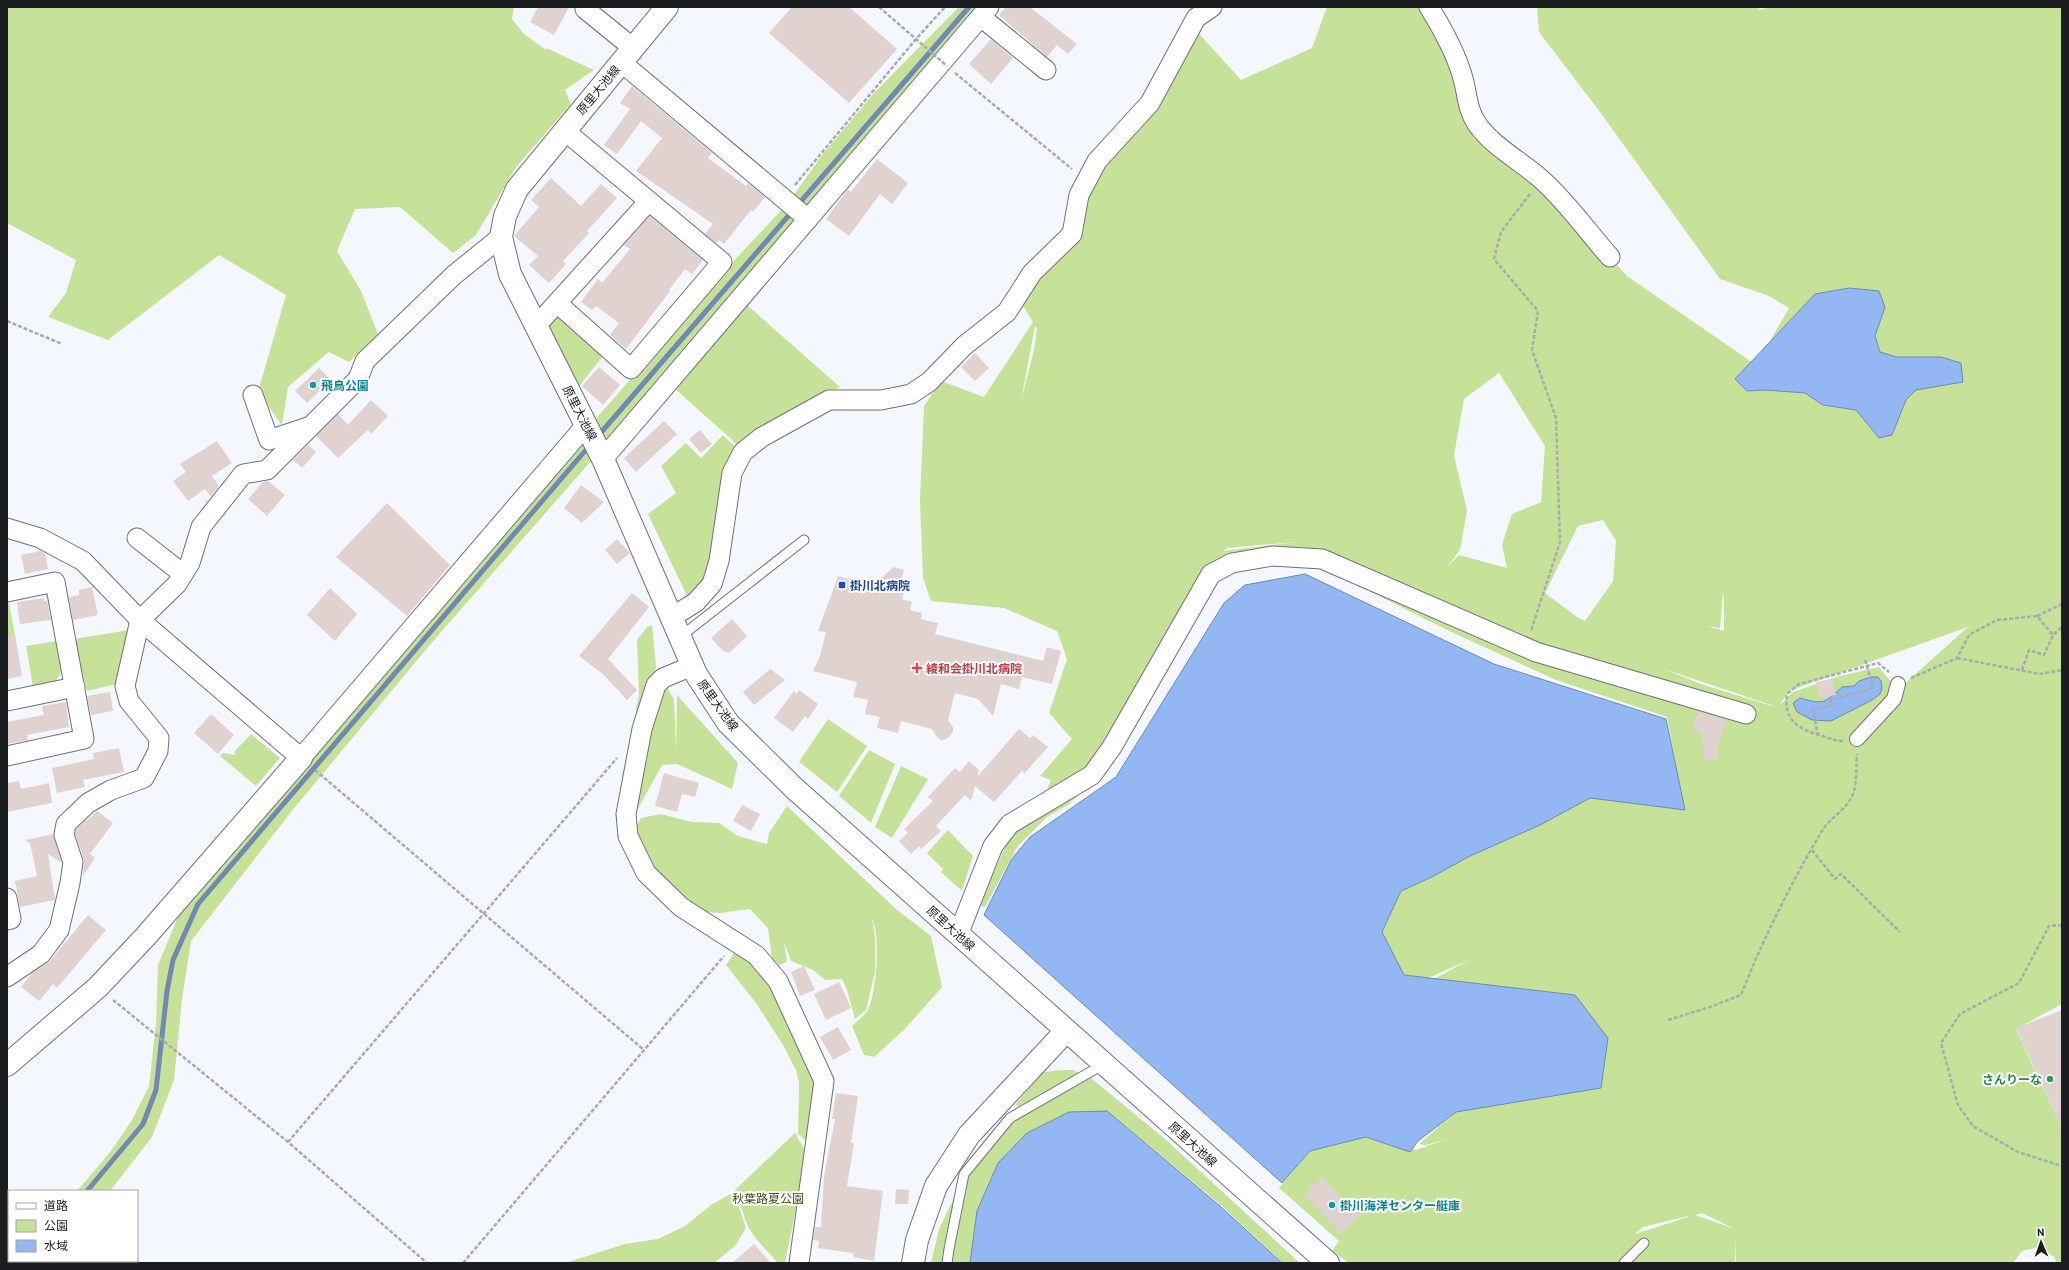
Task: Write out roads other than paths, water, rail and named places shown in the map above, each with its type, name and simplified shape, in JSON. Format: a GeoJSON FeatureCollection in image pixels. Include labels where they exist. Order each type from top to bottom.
{"type":"FeatureCollection","features":[{"type":"Feature","properties":{"kind":"main road","name":"原里大池線"},"geometry":{"type":"LineString","coordinates":[[667,7],[517,189],[505,216],[502,237],[510,274],[602,457],[692,666],[708,692],[734,728],[794,788],[1328,1263]]}},
{"type":"Feature","properties":{"kind":"main road"},"geometry":{"type":"LineString","coordinates":[[7,1064],[98,987],[146,936],[301,758]]}},
{"type":"Feature","properties":{"kind":"main road"},"geometry":{"type":"LineString","coordinates":[[913,1263],[917,1240],[936,1186],[965,1142],[1066,1031]]}},
{"type":"Feature","properties":{"kind":"street"},"geometry":{"type":"LineString","coordinates":[[672,617],[696,602],[712,584],[719,561],[732,473],[743,452],[762,437],[829,400],[881,400],[911,394],[929,382],[964,346],[1007,312],[1032,273],[1072,234],[1079,195],[1097,161],[1150,104],[1196,18],[1212,7]]}},
{"type":"Feature","properties":{"kind":"street"},"geometry":{"type":"LineString","coordinates":[[1429,7],[1444,31],[1459,66],[1468,108],[1477,124],[1495,142],[1542,179],[1610,257]]}},
{"type":"Feature","properties":{"kind":"street"},"geometry":{"type":"LineString","coordinates":[[585,9],[627,55],[787,202],[807,218]]}},
{"type":"Feature","properties":{"kind":"street"},"geometry":{"type":"LineString","coordinates":[[602,457],[807,218],[945,64],[985,12],[1046,70]]}},
{"type":"Feature","properties":{"kind":"street"},"geometry":{"type":"LineString","coordinates":[[557,303],[631,369],[722,262],[565,131]]}},
{"type":"Feature","properties":{"kind":"street"},"geometry":{"type":"LineString","coordinates":[[536,326],[649,201]]}},
{"type":"Feature","properties":{"kind":"street"},"geometry":{"type":"LineString","coordinates":[[7,977],[41,954],[59,930],[70,883],[73,862],[64,835],[66,824],[88,803],[111,790],[144,778],[158,751],[159,738],[129,701],[125,686],[140,620],[176,584],[183,574],[191,561],[201,527],[243,474],[267,470],[358,379],[365,361],[454,275],[502,237]]}},
{"type":"Feature","properties":{"kind":"street"},"geometry":{"type":"LineString","coordinates":[[252,395],[269,440],[311,426]]}},
{"type":"Feature","properties":{"kind":"street"},"geometry":{"type":"LineString","coordinates":[[7,528],[40,538],[83,561],[140,620],[301,758],[588,428]]}},
{"type":"Feature","properties":{"kind":"street"},"geometry":{"type":"LineString","coordinates":[[137,538],[183,574]]}},
{"type":"Feature","properties":{"kind":"street"},"geometry":{"type":"LineString","coordinates":[[958,934],[993,846],[1010,824],[1092,775],[1112,748],[1211,574],[1232,563],[1272,556],[1322,559],[1526,648],[1746,714]]}},
{"type":"Feature","properties":{"kind":"street"},"geometry":{"type":"LineString","coordinates":[[7,592],[55,582],[84,739],[7,756]]}},
{"type":"Feature","properties":{"kind":"street"},"geometry":{"type":"LineString","coordinates":[[692,666],[663,678],[656,685],[642,729],[626,814],[628,836],[646,874],[682,907],[756,955],[778,981],[824,1080],[799,1263]]}},
{"type":"Feature","properties":{"kind":"street"},"geometry":{"type":"LineString","coordinates":[[1857,739],[1894,699],[1898,684]]}},
{"type":"Feature","properties":{"kind":"street"},"geometry":{"type":"LineString","coordinates":[[7,701],[75,687]]}},
{"type":"Feature","properties":{"kind":"street"},"geometry":{"type":"LineString","coordinates":[[7,898],[11,919],[7,920]]}},
{"type":"Feature","properties":{"kind":"lane"},"geometry":{"type":"LineString","coordinates":[[680,637],[804,540]]}},
{"type":"Feature","properties":{"kind":"lane"},"geometry":{"type":"LineString","coordinates":[[948,1263],[949,1249],[964,1174],[1010,1118],[1104,1064]]}},
{"type":"Feature","properties":{"kind":"lane"},"geometry":{"type":"LineString","coordinates":[[1624,1263],[1644,1243]]}},
{"type":"Feature","properties":{"kind":"water"},"geometry":{"type":"Polygon","coordinates":[[[1849,288],[1879,291],[1885,307],[1875,336],[1880,352],[1897,357],[1941,357],[1961,363],[1963,382],[1916,390],[1906,400],[1892,435],[1879,438],[1856,410],[1823,405],[1805,393],[1765,390],[1747,391],[1735,379],[1815,294],[1849,288]]]}},
{"type":"Feature","properties":{"kind":"water"},"geometry":{"type":"Polygon","coordinates":[[[1305,574],[1494,664],[1666,719],[1685,810],[1590,798],[1540,825],[1468,857],[1432,877],[1401,891],[1382,932],[1404,975],[1575,995],[1608,1038],[1601,1088],[1456,1112],[1418,1141],[1410,1152],[1366,1137],[1310,1151],[1282,1183],[984,915],[1011,860],[1030,837],[1116,777],[1224,603],[1245,585],[1305,574]]]}},
{"type":"Feature","properties":{"kind":"water"},"geometry":{"type":"Polygon","coordinates":[[[1871,677],[1878,677],[1881,681],[1882,688],[1880,694],[1872,700],[1831,721],[1812,720],[1797,712],[1793,703],[1800,698],[1820,702],[1824,701],[1842,687],[1854,686],[1859,681],[1871,677]]]}},
{"type":"Feature","properties":{"kind":"water"},"geometry":{"type":"Polygon","coordinates":[[[1107,1111],[1220,1206],[1282,1263],[970,1263],[977,1211],[998,1163],[1027,1133],[1069,1112],[1107,1111]]]}},
{"type":"Feature","properties":{"kind":"waterway"},"geometry":{"type":"LineString","coordinates":[[598,436],[969,7]]}},
{"type":"Feature","properties":{"kind":"waterway"},"geometry":{"type":"LineString","coordinates":[[88,1190],[143,1124],[156,1090],[167,991],[173,960],[198,904],[590,445]]}},
{"type":"Feature","properties":{"kind":"place","name":"飛鳥公園"},"geometry":{"type":"Point","coordinates":[313,385]}},
{"type":"Feature","properties":{"kind":"place","name":"掛川北病院"},"geometry":{"type":"Point","coordinates":[842,585]}},
{"type":"Feature","properties":{"kind":"place","name":"綾和会掛川北病院"},"geometry":{"type":"Point","coordinates":[917,668]}},
{"type":"Feature","properties":{"kind":"place","name":"さんりーな"},"geometry":{"type":"Point","coordinates":[2050,1079]}},
{"type":"Feature","properties":{"kind":"place","name":"掛川海洋センター艇庫"},"geometry":{"type":"Point","coordinates":[1332,1205]}},
{"type":"Feature","properties":{"kind":"park label","name":"秋葉路夏公園"},"geometry":{"type":"Point","coordinates":[768,1198]}}]}
